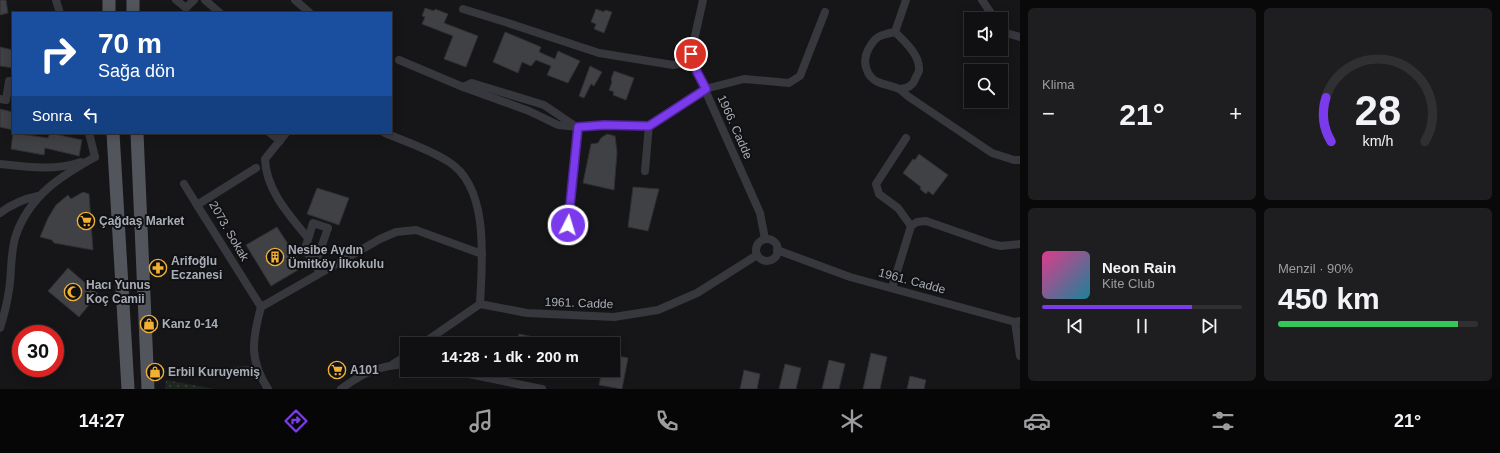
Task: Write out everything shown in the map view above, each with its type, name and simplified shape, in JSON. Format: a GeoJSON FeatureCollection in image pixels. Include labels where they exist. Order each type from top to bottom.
{"type":"FeatureCollection","features":[{"type":"Feature","properties":{"kind":"main road"},"geometry":{"type":"LineString","coordinates":[[109,0],[109,12]]}},
{"type":"Feature","properties":{"kind":"main road"},"geometry":{"type":"LineString","coordinates":[[133,0],[133,12]]}},
{"type":"Feature","properties":{"kind":"main road"},"geometry":{"type":"LineString","coordinates":[[113,134],[128,389]]}},
{"type":"Feature","properties":{"kind":"main road"},"geometry":{"type":"LineString","coordinates":[[137,134],[148,389]]}},
{"type":"Feature","properties":{"kind":"street"},"geometry":{"type":"LineString","coordinates":[[56,0],[60,12]]}},
{"type":"Feature","properties":{"kind":"street"},"geometry":{"type":"LineString","coordinates":[[176,0],[186,8],[194,0]]}},
{"type":"Feature","properties":{"kind":"street"},"geometry":{"type":"LineString","coordinates":[[205,0],[219,12]]}},
{"type":"Feature","properties":{"kind":"street"},"geometry":{"type":"LineString","coordinates":[[296,0],[309,12]]}},
{"type":"Feature","properties":{"kind":"street"},"geometry":{"type":"LineString","coordinates":[[463,9],[599,53],[673,65],[684,63],[691,54],[703,0]]}},
{"type":"Feature","properties":{"kind":"street"},"geometry":{"type":"LineString","coordinates":[[895,32],[906,0]]}},
{"type":"Feature","properties":{"kind":"street"},"geometry":{"type":"LineString","coordinates":[[982,0],[990,12]]}},
{"type":"Feature","properties":{"kind":"street"},"geometry":{"type":"LineString","coordinates":[[399,60],[463,87],[472,83],[544,105],[578,127],[604,125],[649,126],[706,89],[744,79],[789,83],[800,76],[825,12]]}},
{"type":"Feature","properties":{"kind":"street"},"geometry":{"type":"LineString","coordinates":[[895,32],[882,35],[872,41],[865,56],[865,66],[876,81],[900,89],[915,101],[992,153],[1014,160],[1020,160]]}},
{"type":"Feature","properties":{"kind":"street"},"geometry":{"type":"LineString","coordinates":[[895,32],[906,43],[916,57],[920,69],[915,81],[909,88],[900,89]]}},
{"type":"Feature","properties":{"kind":"street"},"geometry":{"type":"LineString","coordinates":[[1008,34],[1020,37]]}},
{"type":"Feature","properties":{"kind":"street","name":"1966. Cadde"},"geometry":{"type":"LineString","coordinates":[[691,54],[697,72],[706,89],[760,214],[765,239]]}},
{"type":"Feature","properties":{"kind":"street"},"geometry":{"type":"LineString","coordinates":[[0,80],[11,82],[6,100],[0,99]]}},
{"type":"Feature","properties":{"kind":"street"},"geometry":{"type":"LineString","coordinates":[[645,171],[649,126]]}},
{"type":"Feature","properties":{"kind":"street"},"geometry":{"type":"LineString","coordinates":[[568,225],[578,127]]}},
{"type":"Feature","properties":{"kind":"street"},"geometry":{"type":"LineString","coordinates":[[89,134],[95,157]]}},
{"type":"Feature","properties":{"kind":"street"},"geometry":{"type":"LineString","coordinates":[[271,134],[280,141]]}},
{"type":"Feature","properties":{"kind":"street"},"geometry":{"type":"LineString","coordinates":[[285,134],[265,159],[269,180],[286,211],[308,238]]}},
{"type":"Feature","properties":{"kind":"street"},"geometry":{"type":"LineString","coordinates":[[387,134],[450,162],[466,178],[471,189],[478,215],[482,254],[480,304],[432,337]]}},
{"type":"Feature","properties":{"kind":"street"},"geometry":{"type":"LineString","coordinates":[[906,138],[876,184],[879,194],[898,208],[911,226]]}},
{"type":"Feature","properties":{"kind":"street"},"geometry":{"type":"LineString","coordinates":[[0,164],[44,168],[62,167],[95,157]]}},
{"type":"Feature","properties":{"kind":"street"},"geometry":{"type":"LineString","coordinates":[[0,328],[9,290],[11,262],[16,235],[24,217],[38,196],[57,180],[95,157]]}},
{"type":"Feature","properties":{"kind":"street","name":"2073. Sokak"},"geometry":{"type":"LineString","coordinates":[[256,168],[197,205],[261,307]]}},
{"type":"Feature","properties":{"kind":"street"},"geometry":{"type":"LineString","coordinates":[[184,184],[197,205]]}},
{"type":"Feature","properties":{"kind":"street"},"geometry":{"type":"LineString","coordinates":[[0,213],[23,199],[38,196]]}},
{"type":"Feature","properties":{"kind":"street"},"geometry":{"type":"LineString","coordinates":[[892,288],[911,226],[917,222],[926,222],[1001,246],[1020,244]]}},
{"type":"Feature","properties":{"kind":"street"},"geometry":{"type":"LineString","coordinates":[[315,265],[328,228],[312,223],[305,249],[315,265],[320,273]]}},
{"type":"Feature","properties":{"kind":"street"},"geometry":{"type":"LineString","coordinates":[[268,389],[257,370],[255,362],[255,332],[261,307],[380,239],[396,232],[416,230],[428,233],[482,254]]}},
{"type":"Feature","properties":{"kind":"street"},"geometry":{"type":"LineString","coordinates":[[765,239],[772,241],[777,246],[777,250],[775,256],[769,260],[762,260],[757,255],[756,248],[759,242],[765,239]]}},
{"type":"Feature","properties":{"kind":"street","name":"1961. Cadde"},"geometry":{"type":"LineString","coordinates":[[777,250],[850,277],[1018,322]]}},
{"type":"Feature","properties":{"kind":"street","name":"1961. Cadde"},"geometry":{"type":"LineString","coordinates":[[480,304],[527,313],[614,317],[658,310],[697,293],[757,255]]}},
{"type":"Feature","properties":{"kind":"street"},"geometry":{"type":"LineString","coordinates":[[1018,322],[1020,356]]}},
{"type":"Feature","properties":{"kind":"street"},"geometry":{"type":"LineString","coordinates":[[392,365],[400,359]]}},
{"type":"Feature","properties":{"kind":"street"},"geometry":{"type":"LineString","coordinates":[[341,389],[355,379],[375,369],[400,364]]}},
{"type":"Feature","properties":{"kind":"street"},"geometry":{"type":"LineString","coordinates":[[211,372],[257,370]]}},
{"type":"Feature","properties":{"kind":"street"},"geometry":{"type":"LineString","coordinates":[[483,377],[542,389]]}},
{"type":"Feature","properties":{"kind":"shaded area"},"geometry":{"type":"Polygon","coordinates":[[[166,380],[209,388],[213,389],[165,389],[166,380]]]}},
{"type":"Feature","properties":{"kind":"building"},"geometry":{"type":"Polygon","coordinates":[[[0,0],[6,0],[8,13],[0,15],[0,0]]]}},
{"type":"Feature","properties":{"kind":"building"},"geometry":{"type":"Polygon","coordinates":[[[425,8],[434,11],[435,9],[448,14],[444,23],[478,36],[466,67],[444,59],[453,36],[422,24],[425,17],[422,16],[425,8]]]}},
{"type":"Feature","properties":{"kind":"building"},"geometry":{"type":"Polygon","coordinates":[[[596,9],[604,12],[605,10],[612,12],[604,33],[594,29],[596,24],[591,22],[596,9]]]}},
{"type":"Feature","properties":{"kind":"building"},"geometry":{"type":"Polygon","coordinates":[[[505,32],[541,47],[539,52],[555,59],[558,51],[580,61],[568,83],[547,75],[551,66],[536,60],[531,66],[522,62],[518,73],[493,62],[505,32]]]}},
{"type":"Feature","properties":{"kind":"building"},"geometry":{"type":"Polygon","coordinates":[[[0,47],[12,50],[12,68],[0,66],[0,47]]]}},
{"type":"Feature","properties":{"kind":"building"},"geometry":{"type":"Polygon","coordinates":[[[590,66],[602,72],[594,86],[591,84],[584,98],[579,96],[590,66]]]}},
{"type":"Feature","properties":{"kind":"building"},"geometry":{"type":"Polygon","coordinates":[[[614,71],[634,78],[626,100],[613,95],[614,92],[609,90],[614,71]]]}},
{"type":"Feature","properties":{"kind":"building"},"geometry":{"type":"Polygon","coordinates":[[[0,109],[12,112],[12,130],[0,127],[0,109]]]}},
{"type":"Feature","properties":{"kind":"building"},"geometry":{"type":"Polygon","coordinates":[[[13,134],[48,138],[50,134],[55,134],[82,140],[79,156],[45,148],[44,155],[11,149],[13,134]]]}},
{"type":"Feature","properties":{"kind":"building"},"geometry":{"type":"Polygon","coordinates":[[[607,134],[615,136],[617,152],[614,190],[583,183],[591,144],[598,143],[601,138],[607,134]]]}},
{"type":"Feature","properties":{"kind":"building"},"geometry":{"type":"Polygon","coordinates":[[[919,154],[948,175],[933,195],[928,191],[926,194],[920,189],[921,187],[903,173],[913,159],[915,160],[919,154]]]}},
{"type":"Feature","properties":{"kind":"building"},"geometry":{"type":"Polygon","coordinates":[[[633,187],[659,189],[648,231],[628,227],[633,187]]]}},
{"type":"Feature","properties":{"kind":"building"},"geometry":{"type":"Polygon","coordinates":[[[317,188],[349,198],[339,225],[307,214],[317,188]]]}},
{"type":"Feature","properties":{"kind":"building"},"geometry":{"type":"Polygon","coordinates":[[[83,192],[89,194],[93,250],[54,243],[52,240],[40,237],[48,218],[56,205],[68,195],[71,199],[83,192]]]}},
{"type":"Feature","properties":{"kind":"building","name":"Nesibe Aydın Ümitköy İlkokulu"},"geometry":{"type":"Polygon","coordinates":[[[277,227],[303,267],[271,286],[246,245],[277,227]]]}},
{"type":"Feature","properties":{"kind":"building","name":"Hacı Yunus Koç Camii"},"geometry":{"type":"Polygon","coordinates":[[[68,268],[98,294],[79,317],[48,291],[68,268]]]}},
{"type":"Feature","properties":{"kind":"building"},"geometry":{"type":"Polygon","coordinates":[[[519,334],[533,337],[518,337],[519,334]]]}},
{"type":"Feature","properties":{"kind":"building"},"geometry":{"type":"Polygon","coordinates":[[[871,353],[887,357],[880,389],[863,389],[871,353]]]}},
{"type":"Feature","properties":{"kind":"building"},"geometry":{"type":"Polygon","coordinates":[[[620,356],[628,358],[622,389],[599,385],[601,377],[620,377],[620,356]]]}},
{"type":"Feature","properties":{"kind":"building"},"geometry":{"type":"Polygon","coordinates":[[[829,360],[845,364],[839,389],[822,389],[829,360]]]}},
{"type":"Feature","properties":{"kind":"building"},"geometry":{"type":"Polygon","coordinates":[[[785,364],[801,368],[796,389],[779,389],[785,364]]]}},
{"type":"Feature","properties":{"kind":"building"},"geometry":{"type":"Polygon","coordinates":[[[744,370],[760,374],[757,389],[740,389],[744,370]]]}},
{"type":"Feature","properties":{"kind":"building"},"geometry":{"type":"Polygon","coordinates":[[[910,376],[926,380],[924,389],[907,389],[910,376]]]}},
{"type":"Feature","properties":{"kind":"place","name":"Çağdaş Market"},"geometry":{"type":"Point","coordinates":[86,221]}},
{"type":"Feature","properties":{"kind":"place","name":"Nesibe Aydın Ümitköy İlkokulu"},"geometry":{"type":"Point","coordinates":[275,257]}},
{"type":"Feature","properties":{"kind":"place","name":"Arifoğlu Eczanesi"},"geometry":{"type":"Point","coordinates":[158,268]}},
{"type":"Feature","properties":{"kind":"place","name":"Hacı Yunus Koç Camii"},"geometry":{"type":"Point","coordinates":[73,292]}},
{"type":"Feature","properties":{"kind":"place","name":"Kanz 0-14"},"geometry":{"type":"Point","coordinates":[149,324]}},
{"type":"Feature","properties":{"kind":"place","name":"A101"},"geometry":{"type":"Point","coordinates":[337,370]}},
{"type":"Feature","properties":{"kind":"place","name":"Erbil Kuruyemiş"},"geometry":{"type":"Point","coordinates":[155,372]}},
{"type":"Feature","properties":{"kind":"route"},"geometry":{"type":"LineString","coordinates":[[568,225],[578,127],[604,125],[649,126],[706,89],[697,72],[691,54]]}}]}
